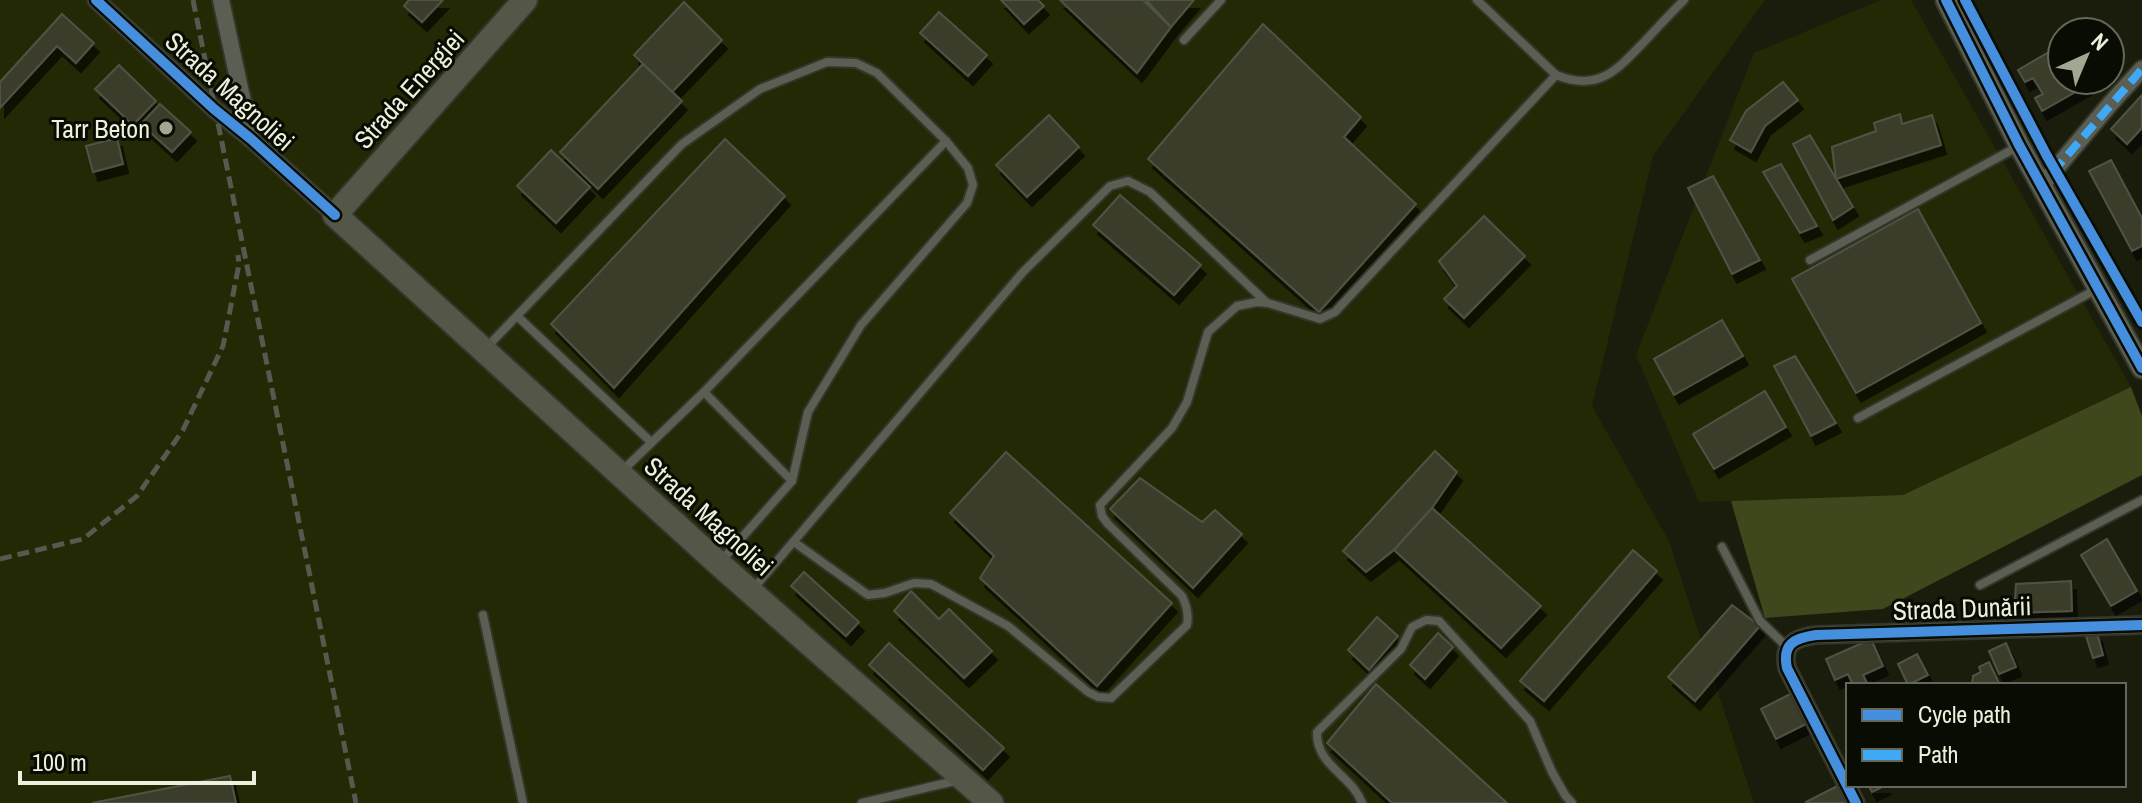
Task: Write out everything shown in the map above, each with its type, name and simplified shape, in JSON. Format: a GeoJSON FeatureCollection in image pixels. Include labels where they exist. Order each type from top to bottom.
{"type":"FeatureCollection","features":[{"type":"Feature","properties":{"kind":"main road","name":"Strada Energiei"},"geometry":{"type":"LineString","coordinates":[[335,215],[525,0]]}},
{"type":"Feature","properties":{"kind":"main road","name":"Strada Magnoliei"},"geometry":{"type":"LineString","coordinates":[[335,215],[718,563],[991,803]]}},
{"type":"Feature","properties":{"kind":"street","name":"Strada Magnoliei"},"geometry":{"type":"LineString","coordinates":[[96,0],[335,215]]}},
{"type":"Feature","properties":{"kind":"street","name":"Strada Magnoliei"},"geometry":{"type":"LineString","coordinates":[[221,0],[251,139]]}},
{"type":"Feature","properties":{"kind":"street"},"geometry":{"type":"LineString","coordinates":[[1946,0],[2019,145],[2142,368]]}},
{"type":"Feature","properties":{"kind":"street"},"geometry":{"type":"LineString","coordinates":[[2042,185],[2142,69]]}},
{"type":"Feature","properties":{"kind":"street","name":"Strada Dunării"},"geometry":{"type":"LineString","coordinates":[[1787,647],[1805,636],[1816,635],[2142,625]]}},
{"type":"Feature","properties":{"kind":"street"},"geometry":{"type":"LineString","coordinates":[[1787,647],[1787,668],[1846,783]]}},
{"type":"Feature","properties":{"kind":"lane"},"geometry":{"type":"LineString","coordinates":[[1184,40],[1221,0]]}},
{"type":"Feature","properties":{"kind":"lane"},"geometry":{"type":"LineString","coordinates":[[1477,0],[1556,75],[1573,82],[1602,78],[1618,69],[1684,0]]}},
{"type":"Feature","properties":{"kind":"lane"},"geometry":{"type":"LineString","coordinates":[[484,350],[682,144],[760,89],[827,62],[856,63],[877,73],[946,141],[968,168],[973,185],[967,203],[861,325],[808,412],[792,481],[718,563]]}},
{"type":"Feature","properties":{"kind":"lane"},"geometry":{"type":"LineString","coordinates":[[794,542],[868,595],[914,583],[931,584],[1008,626],[1088,692],[1111,698],[1187,625],[1189,616],[1182,596],[1108,524],[1102,516],[1100,505],[1172,428],[1187,402],[1208,332],[1237,306],[1257,302],[1320,319],[1335,312],[1556,75]]}},
{"type":"Feature","properties":{"kind":"lane"},"geometry":{"type":"LineString","coordinates":[[619,473],[704,392],[946,141]]}},
{"type":"Feature","properties":{"kind":"lane"},"geometry":{"type":"LineString","coordinates":[[1810,260],[2019,145]]}},
{"type":"Feature","properties":{"kind":"lane"},"geometry":{"type":"LineString","coordinates":[[751,592],[1023,272],[1110,186],[1128,181],[1150,192],[1268,303]]}},
{"type":"Feature","properties":{"kind":"lane"},"geometry":{"type":"LineString","coordinates":[[1858,418],[2098,289]]}},
{"type":"Feature","properties":{"kind":"lane"},"geometry":{"type":"LineString","coordinates":[[517,316],[651,442]]}},
{"type":"Feature","properties":{"kind":"lane"},"geometry":{"type":"LineString","coordinates":[[704,392],[792,481]]}},
{"type":"Feature","properties":{"kind":"lane"},"geometry":{"type":"LineString","coordinates":[[1980,585],[2142,500]]}},
{"type":"Feature","properties":{"kind":"lane"},"geometry":{"type":"LineString","coordinates":[[1722,547],[1760,621],[1787,647]]}},
{"type":"Feature","properties":{"kind":"lane"},"geometry":{"type":"LineString","coordinates":[[483,615],[523,803]]}},
{"type":"Feature","properties":{"kind":"lane"},"geometry":{"type":"LineString","coordinates":[[1362,803],[1352,786],[1322,756],[1317,732],[1401,649],[1412,627],[1426,620],[1439,621],[1530,721],[1552,772],[1572,803]]}},
{"type":"Feature","properties":{"kind":"lane"},"geometry":{"type":"LineString","coordinates":[[862,803],[964,779]]}},
{"type":"Feature","properties":{"kind":"shaded area"},"geometry":{"type":"Polygon","coordinates":[[[0,0],[1765,0],[1653,156],[1592,406],[1669,541],[1754,803],[0,803],[0,0]]]}},
{"type":"Feature","properties":{"kind":"shaded area"},"geometry":{"type":"Polygon","coordinates":[[[1881,0],[1911,0],[2131,387],[1903,495],[1699,502],[1636,355],[1754,53],[1881,0]]]}},
{"type":"Feature","properties":{"kind":"shaded area"},"geometry":{"type":"Polygon","coordinates":[[[2131,387],[2142,416],[2142,475],[1883,609],[1765,618],[1731,501],[1903,495],[2131,387]]]}},
{"type":"Feature","properties":{"kind":"building"},"geometry":{"type":"Polygon","coordinates":[[[409,0],[443,0],[422,22],[404,6],[409,0]]]}},
{"type":"Feature","properties":{"kind":"building"},"geometry":{"type":"Polygon","coordinates":[[[1001,0],[1038,0],[1044,6],[1024,24],[1001,0]]]}},
{"type":"Feature","properties":{"kind":"building"},"geometry":{"type":"Polygon","coordinates":[[[1060,0],[1143,0],[1171,27],[1137,73],[1060,0]]]}},
{"type":"Feature","properties":{"kind":"building"},"geometry":{"type":"Polygon","coordinates":[[[1146,0],[1194,0],[1171,27],[1146,0]]]}},
{"type":"Feature","properties":{"kind":"building"},"geometry":{"type":"Polygon","coordinates":[[[684,2],[722,40],[672,92],[634,55],[684,2]]]}},
{"type":"Feature","properties":{"kind":"building"},"geometry":{"type":"Polygon","coordinates":[[[939,12],[987,55],[968,76],[920,33],[939,12]]]}},
{"type":"Feature","properties":{"kind":"building"},"geometry":{"type":"Polygon","coordinates":[[[62,14],[94,43],[76,63],[57,46],[0,108],[0,82],[62,14]]]}},
{"type":"Feature","properties":{"kind":"building"},"geometry":{"type":"Polygon","coordinates":[[[1263,24],[1361,117],[1344,137],[1416,204],[1319,312],[1148,159],[1263,24]]]}},
{"type":"Feature","properties":{"kind":"building"},"geometry":{"type":"Polygon","coordinates":[[[2046,54],[2046,96],[2068,96],[2042,111],[2035,98],[2043,94],[2033,78],[2025,82],[2018,70],[2046,54]]]}},
{"type":"Feature","properties":{"kind":"building"},"geometry":{"type":"Polygon","coordinates":[[[643,64],[682,101],[598,189],[560,152],[643,64]]]}},
{"type":"Feature","properties":{"kind":"building"},"geometry":{"type":"Polygon","coordinates":[[[119,65],[156,101],[133,125],[95,89],[119,65]]]}},
{"type":"Feature","properties":{"kind":"building"},"geometry":{"type":"Polygon","coordinates":[[[1783,82],[1798,100],[1765,126],[1751,152],[1730,140],[1746,111],[1783,82]]]}},
{"type":"Feature","properties":{"kind":"building"},"geometry":{"type":"Polygon","coordinates":[[[2142,95],[2142,128],[2127,144],[2111,129],[2142,95]]]}},
{"type":"Feature","properties":{"kind":"building","name":"Tarr Beton"},"geometry":{"type":"Polygon","coordinates":[[[160,104],[191,132],[172,152],[141,124],[160,104]]]}},
{"type":"Feature","properties":{"kind":"building"},"geometry":{"type":"Polygon","coordinates":[[[1900,114],[1902,124],[1932,115],[1941,145],[1836,179],[1832,147],[1876,131],[1874,123],[1900,114]]]}},
{"type":"Feature","properties":{"kind":"building"},"geometry":{"type":"Polygon","coordinates":[[[1049,115],[1079,147],[1027,197],[996,165],[1049,115]]]}},
{"type":"Feature","properties":{"kind":"building"},"geometry":{"type":"Polygon","coordinates":[[[1810,135],[1853,207],[1833,220],[1793,144],[1810,135]]]}},
{"type":"Feature","properties":{"kind":"building"},"geometry":{"type":"Polygon","coordinates":[[[117,138],[123,164],[93,172],[86,146],[117,138]]]}},
{"type":"Feature","properties":{"kind":"building"},"geometry":{"type":"Polygon","coordinates":[[[725,139],[785,196],[614,388],[551,324],[725,139]]]}},
{"type":"Feature","properties":{"kind":"building"},"geometry":{"type":"Polygon","coordinates":[[[551,150],[590,187],[556,223],[517,186],[551,150]]]}},
{"type":"Feature","properties":{"kind":"building"},"geometry":{"type":"Polygon","coordinates":[[[2111,160],[2142,218],[2142,246],[2132,251],[2089,171],[2111,160]]]}},
{"type":"Feature","properties":{"kind":"building"},"geometry":{"type":"Polygon","coordinates":[[[1781,164],[1817,226],[1800,233],[1763,172],[1781,164]]]}},
{"type":"Feature","properties":{"kind":"building"},"geometry":{"type":"Polygon","coordinates":[[[1713,176],[1760,260],[1732,274],[1688,188],[1713,176]]]}},
{"type":"Feature","properties":{"kind":"building"},"geometry":{"type":"Polygon","coordinates":[[[1120,195],[1201,265],[1174,295],[1093,225],[1120,195]]]}},
{"type":"Feature","properties":{"kind":"building"},"geometry":{"type":"Polygon","coordinates":[[[1918,209],[1981,323],[1856,393],[1792,279],[1918,209]]]}},
{"type":"Feature","properties":{"kind":"building"},"geometry":{"type":"Polygon","coordinates":[[[1484,216],[1525,256],[1464,318],[1444,299],[1457,286],[1439,261],[1484,216]]]}},
{"type":"Feature","properties":{"kind":"building"},"geometry":{"type":"Polygon","coordinates":[[[1722,320],[1743,356],[1674,395],[1654,359],[1722,320]]]}},
{"type":"Feature","properties":{"kind":"building"},"geometry":{"type":"Polygon","coordinates":[[[1795,356],[1836,423],[1811,436],[1774,366],[1795,356]]]}},
{"type":"Feature","properties":{"kind":"building"},"geometry":{"type":"Polygon","coordinates":[[[1765,391],[1786,427],[1714,469],[1693,434],[1765,391]]]}},
{"type":"Feature","properties":{"kind":"building"},"geometry":{"type":"Polygon","coordinates":[[[1435,451],[1457,472],[1432,508],[1394,550],[1366,572],[1343,551],[1435,451]]]}},
{"type":"Feature","properties":{"kind":"building"},"geometry":{"type":"Polygon","coordinates":[[[1006,452],[1172,603],[1097,686],[980,578],[994,556],[950,513],[1006,452]]]}},
{"type":"Feature","properties":{"kind":"building"},"geometry":{"type":"Polygon","coordinates":[[[1140,478],[1202,522],[1215,510],[1242,534],[1193,588],[1110,509],[1140,478]]]}},
{"type":"Feature","properties":{"kind":"building"},"geometry":{"type":"Polygon","coordinates":[[[1432,508],[1541,606],[1501,648],[1394,550],[1432,508]]]}},
{"type":"Feature","properties":{"kind":"building"},"geometry":{"type":"Polygon","coordinates":[[[2107,539],[2137,591],[2111,606],[2081,555],[2107,539]]]}},
{"type":"Feature","properties":{"kind":"building"},"geometry":{"type":"Polygon","coordinates":[[[1633,550],[1657,571],[1544,701],[1520,681],[1633,550]]]}},
{"type":"Feature","properties":{"kind":"building"},"geometry":{"type":"Polygon","coordinates":[[[804,572],[859,622],[846,636],[791,586],[804,572]]]}},
{"type":"Feature","properties":{"kind":"building"},"geometry":{"type":"Polygon","coordinates":[[[2071,581],[2072,611],[2014,613],[2016,584],[2071,581]]]}},
{"type":"Feature","properties":{"kind":"building"},"geometry":{"type":"Polygon","coordinates":[[[911,591],[939,619],[949,609],[992,651],[964,678],[894,611],[911,591]]]}},
{"type":"Feature","properties":{"kind":"building"},"geometry":{"type":"Polygon","coordinates":[[[1732,605],[1760,626],[1695,701],[1668,677],[1732,605]]]}},
{"type":"Feature","properties":{"kind":"building"},"geometry":{"type":"Polygon","coordinates":[[[1377,617],[1398,636],[1369,670],[1348,650],[1377,617]]]}},
{"type":"Feature","properties":{"kind":"building"},"geometry":{"type":"Polygon","coordinates":[[[1438,633],[1453,647],[1425,679],[1410,665],[1438,633]]]}},
{"type":"Feature","properties":{"kind":"building"},"geometry":{"type":"Polygon","coordinates":[[[2097,633],[2103,655],[2093,658],[2086,636],[2097,633]]]}},
{"type":"Feature","properties":{"kind":"building"},"geometry":{"type":"Polygon","coordinates":[[[1871,639],[1883,666],[1863,675],[1867,683],[1852,683],[1848,674],[1835,680],[1826,659],[1871,639]]]}},
{"type":"Feature","properties":{"kind":"building"},"geometry":{"type":"Polygon","coordinates":[[[889,643],[1004,748],[983,770],[869,665],[889,643]]]}},
{"type":"Feature","properties":{"kind":"building"},"geometry":{"type":"Polygon","coordinates":[[[2006,643],[2016,667],[1999,674],[1989,651],[2006,643]]]}},
{"type":"Feature","properties":{"kind":"building"},"geometry":{"type":"Polygon","coordinates":[[[1917,654],[1928,675],[1907,683],[1898,664],[1917,654]]]}},
{"type":"Feature","properties":{"kind":"building"},"geometry":{"type":"Polygon","coordinates":[[[1989,662],[1999,683],[1972,683],[1973,676],[1981,672],[1979,667],[1989,662]]]}},
{"type":"Feature","properties":{"kind":"building"},"geometry":{"type":"Polygon","coordinates":[[[1376,684],[1507,803],[1392,803],[1327,743],[1376,684]]]}},
{"type":"Feature","properties":{"kind":"building"},"geometry":{"type":"Polygon","coordinates":[[[1792,693],[1808,723],[1776,739],[1761,709],[1792,693]]]}},
{"type":"Feature","properties":{"kind":"building"},"geometry":{"type":"Polygon","coordinates":[[[230,776],[236,803],[92,803],[230,776]]]}},
{"type":"Feature","properties":{"kind":"building"},"geometry":{"type":"Polygon","coordinates":[[[1837,786],[1846,803],[1806,802],[1837,786]]]}},
{"type":"Feature","properties":{"kind":"railway"},"geometry":{"type":"LineString","coordinates":[[193,0],[356,803]]}},
{"type":"Feature","properties":{"kind":"railway"},"geometry":{"type":"LineString","coordinates":[[0,559],[83,539],[137,496],[183,430],[223,346],[239,264],[238,255]]}},
{"type":"Feature","properties":{"kind":"marked path"},"geometry":{"type":"LineString","coordinates":[[2052,173],[2142,69]]}},
{"type":"Feature","properties":{"kind":"cycle path"},"geometry":{"type":"LineString","coordinates":[[96,0],[335,215]]}},
{"type":"Feature","properties":{"kind":"cycle path"},"geometry":{"type":"LineString","coordinates":[[1946,0],[2019,145],[2142,368]]}},
{"type":"Feature","properties":{"kind":"cycle path"},"geometry":{"type":"LineString","coordinates":[[1965,0],[2047,156],[2142,322]]}},
{"type":"Feature","properties":{"kind":"cycle path"},"geometry":{"type":"LineString","coordinates":[[1846,783],[1787,668],[1786,653],[1796,640],[1816,635],[2142,625]]}},
{"type":"Feature","properties":{"kind":"cycle path"},"geometry":{"type":"LineString","coordinates":[[1848,787],[1856,803]]}},
{"type":"Feature","properties":{"kind":"place","name":"Tarr Beton"},"geometry":{"type":"Point","coordinates":[166,128]}}]}
